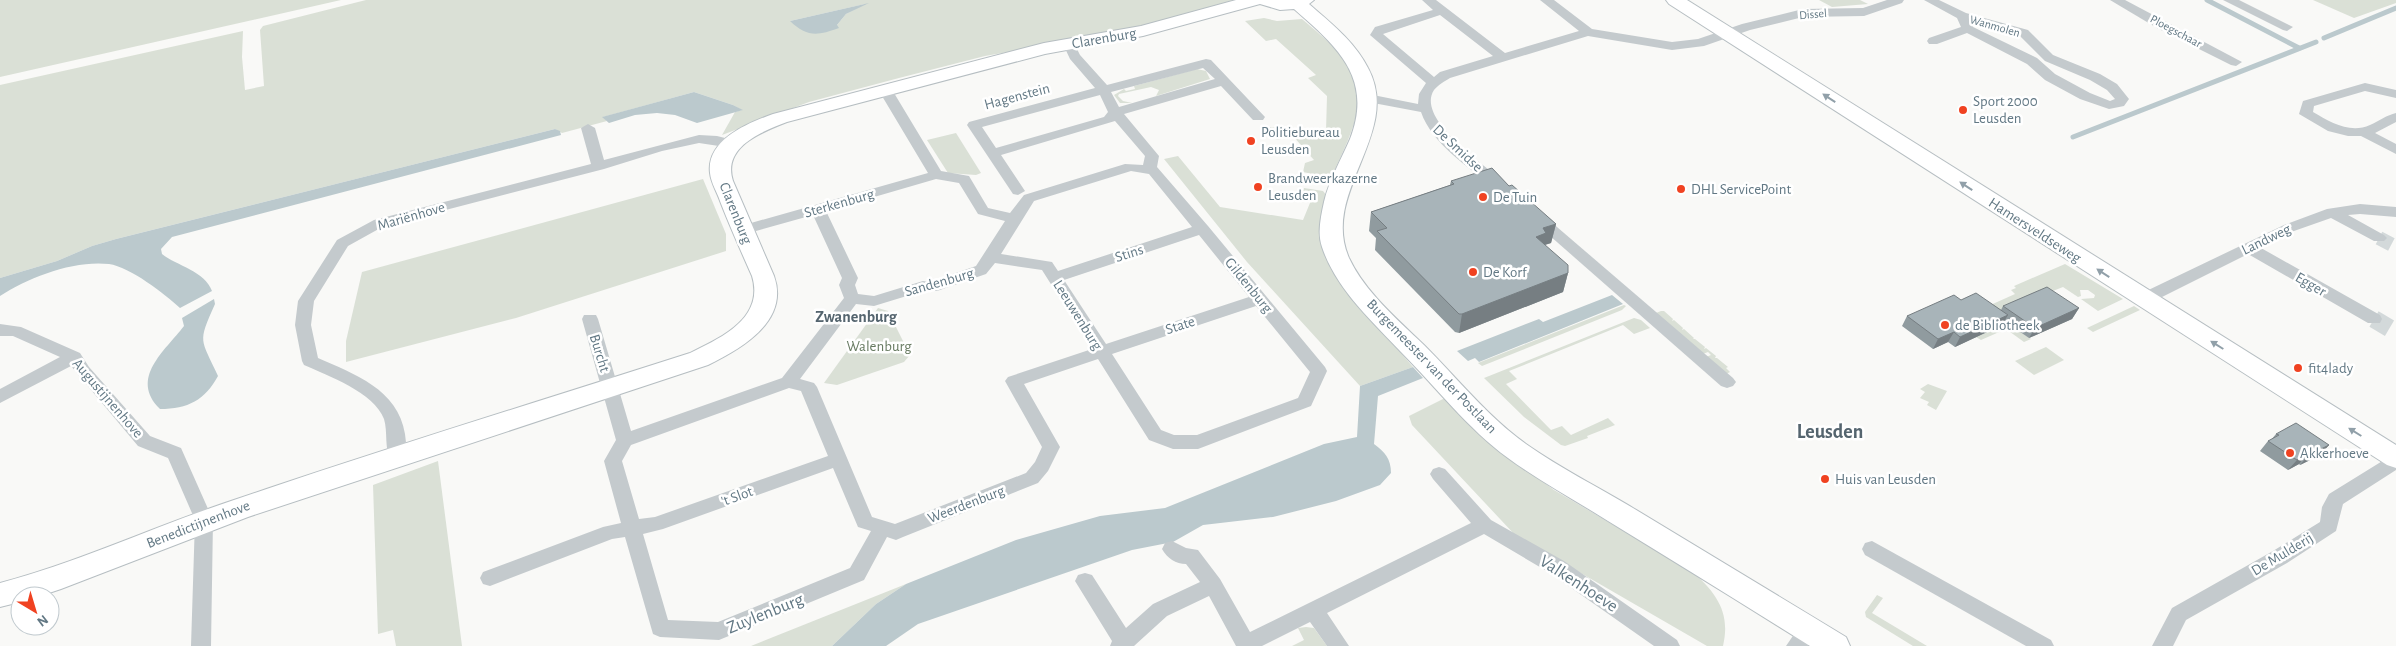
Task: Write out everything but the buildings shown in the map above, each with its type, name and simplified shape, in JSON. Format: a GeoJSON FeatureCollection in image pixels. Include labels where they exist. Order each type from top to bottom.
{"type":"FeatureCollection","features":[{"type":"Feature","properties":{"kind":"street","name":"Clarenburg"},"geometry":{"type":"LineString","coordinates":[[397,456],[699,359],[725,346],[744,332],[760,314],[766,297],[765,281],[742,230],[719,167],[723,155],[732,144],[758,126],[780,118],[1044,49],[1144,31],[1256,0]]}},
{"type":"Feature","properties":{"kind":"street"},"geometry":{"type":"LineString","coordinates":[[1265,0],[1278,5],[1301,2]]}},
{"type":"Feature","properties":{"kind":"street"},"geometry":{"type":"LineString","coordinates":[[1428,0],[1502,57]]}},
{"type":"Feature","properties":{"kind":"street"},"geometry":{"type":"LineString","coordinates":[[1546,0],[1588,32]]}},
{"type":"Feature","properties":{"kind":"street","name":"Hamersveldseweg"},"geometry":{"type":"LineString","coordinates":[[1675,0],[2396,458]]}},
{"type":"Feature","properties":{"kind":"street","name":"Dissel"},"geometry":{"type":"LineString","coordinates":[[1728,34],[1803,13],[1864,12],[1898,0]]}},
{"type":"Feature","properties":{"kind":"street","name":"Wanmolen"},"geometry":{"type":"LineString","coordinates":[[1930,0],[1962,16],[2024,33],[2040,47],[2048,58],[2095,77],[2112,87],[2122,99],[2119,103],[2109,105],[2085,96],[2050,77],[2032,61],[1968,29],[1962,16]]}},
{"type":"Feature","properties":{"kind":"street","name":"Ploegschaar"},"geometry":{"type":"LineString","coordinates":[[2116,0],[2145,14],[2161,25],[2236,62]]}},
{"type":"Feature","properties":{"kind":"street"},"geometry":{"type":"LineString","coordinates":[[2229,0],[2287,27]]}},
{"type":"Feature","properties":{"kind":"street","name":"Burgemeester van der Postlaan"},"geometry":{"type":"LineString","coordinates":[[1301,2],[1360,65],[1369,92],[1365,124],[1336,198],[1331,225],[1333,245],[1350,279],[1462,401],[1516,451],[1802,638],[1835,646]]}},
{"type":"Feature","properties":{"kind":"street"},"geometry":{"type":"LineString","coordinates":[[1442,11],[1379,30],[1376,35],[1434,83],[1445,75],[1588,32],[1672,46],[1700,43],[1728,34]]}},
{"type":"Feature","properties":{"kind":"street","name":"Wanmolen"},"geometry":{"type":"LineString","coordinates":[[1933,41],[1968,29]]}},
{"type":"Feature","properties":{"kind":"street"},"geometry":{"type":"LineString","coordinates":[[991,257],[1029,198],[1130,167],[1149,170],[1152,156],[1114,112],[1103,90],[1074,56],[1069,44]]}},
{"type":"Feature","properties":{"kind":"street"},"geometry":{"type":"LineString","coordinates":[[2032,61],[2037,58],[2048,58]]}},
{"type":"Feature","properties":{"kind":"street","name":"Hagenstein"},"geometry":{"type":"LineString","coordinates":[[1018,191],[974,125],[1206,62],[1258,117]]}},
{"type":"Feature","properties":{"kind":"street"},"geometry":{"type":"LineString","coordinates":[[993,154],[1109,120],[1114,112],[1224,81]]}},
{"type":"Feature","properties":{"kind":"street","name":"De Smidse"},"geometry":{"type":"LineString","coordinates":[[1434,83],[1426,93],[1426,109],[1431,124],[1508,193]]}},
{"type":"Feature","properties":{"kind":"street"},"geometry":{"type":"LineString","coordinates":[[2396,94],[2365,87],[2308,104],[2306,114],[2323,124],[2342,131],[2363,132],[2396,150]]}},
{"type":"Feature","properties":{"kind":"street"},"geometry":{"type":"LineString","coordinates":[[886,91],[936,174],[964,179],[983,211],[1014,219]]}},
{"type":"Feature","properties":{"kind":"street"},"geometry":{"type":"LineString","coordinates":[[1368,98],[1426,109]]}},
{"type":"Feature","properties":{"kind":"street"},"geometry":{"type":"LineString","coordinates":[[2363,132],[2396,117]]}},
{"type":"Feature","properties":{"kind":"street"},"geometry":{"type":"LineString","coordinates":[[588,128],[599,166]]}},
{"type":"Feature","properties":{"kind":"street","name":"Mariënhove"},"geometry":{"type":"LineString","coordinates":[[397,456],[396,435],[387,408],[358,383],[310,361],[303,325],[306,301],[317,281],[334,259],[342,243],[379,223],[599,166],[659,148],[699,139],[717,140],[732,144]]}},
{"type":"Feature","properties":{"kind":"street","name":"Gildenburg"},"geometry":{"type":"LineString","coordinates":[[1149,170],[1154,171],[1203,228],[1319,371],[1305,402],[1198,442],[1173,442],[1155,435]]}},
{"type":"Feature","properties":{"kind":"street","name":"Sterkenburg"},"geometry":{"type":"LineString","coordinates":[[742,230],[818,210],[936,174]]}},
{"type":"Feature","properties":{"kind":"street"},"geometry":{"type":"LineString","coordinates":[[1523,205],[1727,382]]}},
{"type":"Feature","properties":{"kind":"street","name":"Landweg"},"geometry":{"type":"LineString","coordinates":[[2144,299],[2161,289],[2290,228],[2332,212],[2360,209],[2396,212]]}},
{"type":"Feature","properties":{"kind":"street"},"geometry":{"type":"LineString","coordinates":[[611,387],[625,440],[788,382],[852,298],[847,285],[850,278],[818,210]]}},
{"type":"Feature","properties":{"kind":"street"},"geometry":{"type":"LineString","coordinates":[[2332,212],[2379,238]]}},
{"type":"Feature","properties":{"kind":"street","name":"Stins"},"geometry":{"type":"LineString","coordinates":[[1054,277],[1203,228]]}},
{"type":"Feature","properties":{"kind":"street","name":"Egger"},"geometry":{"type":"LineString","coordinates":[[2249,248],[2374,320]]}},
{"type":"Feature","properties":{"kind":"street","name":"Sandenburg"},"geometry":{"type":"LineString","coordinates":[[852,298],[874,301],[923,286],[931,287],[981,270],[991,257]]}},
{"type":"Feature","properties":{"kind":"street","name":"Leeuwenburg"},"geometry":{"type":"LineString","coordinates":[[991,257],[1047,266],[1155,435]]}},
{"type":"Feature","properties":{"kind":"street","name":"State"},"geometry":{"type":"LineString","coordinates":[[1101,352],[1260,299]]}},
{"type":"Feature","properties":{"kind":"street","name":"Burcht"},"geometry":{"type":"LineString","coordinates":[[590,319],[611,387]]}},
{"type":"Feature","properties":{"kind":"street","name":"Augustijnenhove"},"geometry":{"type":"LineString","coordinates":[[0,330],[15,331],[74,357],[83,371],[144,441],[175,453],[204,520]]}},
{"type":"Feature","properties":{"kind":"street","name":"Weerdenburg"},"geometry":{"type":"LineString","coordinates":[[882,528],[896,532],[1032,478],[1042,466],[1050,447],[1014,381],[1101,352]]}},
{"type":"Feature","properties":{"kind":"street"},"geometry":{"type":"LineString","coordinates":[[0,397],[74,357]]}},
{"type":"Feature","properties":{"kind":"street"},"geometry":{"type":"LineString","coordinates":[[788,382],[808,387],[865,522],[882,528]]}},
{"type":"Feature","properties":{"kind":"street","name":"Zuylenburg"},"geometry":{"type":"LineString","coordinates":[[625,440],[613,461],[660,628],[719,631],[857,574],[882,528]]}},
{"type":"Feature","properties":{"kind":"street","name":"Benedictijnenhove"},"geometry":{"type":"LineString","coordinates":[[0,595],[39,586],[204,520],[397,456]]}},
{"type":"Feature","properties":{"kind":"street","name":"De Mulderij"},"geometry":{"type":"LineString","coordinates":[[2162,646],[2179,614],[2280,557],[2329,526],[2331,507],[2336,499],[2390,465],[2396,458]]}},
{"type":"Feature","properties":{"kind":"street","name":"'t Slot"},"geometry":{"type":"LineString","coordinates":[[632,527],[656,524],[839,459]]}},
{"type":"Feature","properties":{"kind":"street","name":"Valkenhoeve"},"geometry":{"type":"LineString","coordinates":[[1439,474],[1484,525],[1557,566],[1670,646]]}},
{"type":"Feature","properties":{"kind":"street"},"geometry":{"type":"LineString","coordinates":[[201,646],[204,520]]}},
{"type":"Feature","properties":{"kind":"street"},"geometry":{"type":"LineString","coordinates":[[1172,549],[1182,556],[1191,556],[1213,584],[1247,645],[1484,525]]}},
{"type":"Feature","properties":{"kind":"street"},"geometry":{"type":"LineString","coordinates":[[490,578],[610,532],[632,527]]}},
{"type":"Feature","properties":{"kind":"street"},"geometry":{"type":"LineString","coordinates":[[1872,549],[2022,641],[2044,646]]}},
{"type":"Feature","properties":{"kind":"street"},"geometry":{"type":"LineString","coordinates":[[1085,581],[1121,644],[1160,610],[1213,584]]}},
{"type":"Feature","properties":{"kind":"street"},"geometry":{"type":"LineString","coordinates":[[1314,610],[1339,646]]}},
{"type":"Feature","properties":{"kind":"green space"},"geometry":{"type":"Polygon","coordinates":[[[0,0],[341,0],[0,77],[0,0]]]}},
{"type":"Feature","properties":{"kind":"green space"},"geometry":{"type":"Polygon","coordinates":[[[366,0],[1234,0],[1120,32],[985,56],[899,78],[809,102],[722,135],[735,112],[742,110],[733,105],[694,92],[603,117],[607,121],[562,133],[555,129],[116,239],[92,246],[57,261],[0,278],[0,85],[243,31],[242,57],[245,90],[264,86],[260,30],[263,26],[366,0]],[[865,4],[790,21],[837,25],[846,14],[865,4]]]}},
{"type":"Feature","properties":{"kind":"green space"},"geometry":{"type":"Polygon","coordinates":[[[1819,0],[1860,0],[1868,4],[1832,7],[1819,0]]]}},
{"type":"Feature","properties":{"kind":"green space"},"geometry":{"type":"Polygon","coordinates":[[[2313,0],[2396,0],[2396,3],[2354,18],[2313,0]]]}},
{"type":"Feature","properties":{"kind":"green space"},"geometry":{"type":"Polygon","coordinates":[[[1264,18],[1277,21],[1302,19],[1342,56],[1350,67],[1355,79],[1358,91],[1358,105],[1354,123],[1333,174],[1327,177],[1303,172],[1305,163],[1314,160],[1293,136],[1277,140],[1260,130],[1268,127],[1326,131],[1327,96],[1308,78],[1316,75],[1276,39],[1266,41],[1245,21],[1264,18]]]}},
{"type":"Feature","properties":{"kind":"green space"},"geometry":{"type":"Polygon","coordinates":[[[1197,69],[1206,71],[1210,79],[1156,96],[1159,90],[1151,87],[1119,94],[1118,96],[1123,101],[1132,103],[1120,103],[1114,95],[1124,89],[1126,91],[1135,89],[1134,86],[1197,69]]]}},
{"type":"Feature","properties":{"kind":"green space"},"geometry":{"type":"Polygon","coordinates":[[[956,133],[981,173],[976,175],[948,173],[927,140],[956,133]]]}},
{"type":"Feature","properties":{"kind":"green space"},"geometry":{"type":"Polygon","coordinates":[[[1178,156],[1220,207],[1303,220],[1312,198],[1303,194],[1304,188],[1323,191],[1327,196],[1322,219],[1372,319],[1413,367],[1360,386],[1247,262],[1164,159],[1178,156]]]}},
{"type":"Feature","properties":{"kind":"green space"},"geometry":{"type":"Polygon","coordinates":[[[703,179],[726,234],[726,251],[516,318],[346,362],[346,341],[362,272],[703,179]]]}},
{"type":"Feature","properties":{"kind":"green space"},"geometry":{"type":"Polygon","coordinates":[[[2065,264],[2123,299],[2098,311],[2081,299],[2094,298],[2095,295],[2088,290],[2080,290],[2081,296],[2078,297],[2063,287],[1992,315],[1986,307],[2015,294],[2011,290],[2016,288],[2014,286],[2065,264]]]}},
{"type":"Feature","properties":{"kind":"green space"},"geometry":{"type":"Polygon","coordinates":[[[1624,305],[1626,306],[1622,310],[1482,366],[1478,363],[1624,305]]]}},
{"type":"Feature","properties":{"kind":"green space"},"geometry":{"type":"Polygon","coordinates":[[[2134,306],[2140,310],[2093,332],[2087,328],[2134,306]]]}},
{"type":"Feature","properties":{"kind":"green space","name":"Walenburg"},"geometry":{"type":"Polygon","coordinates":[[[878,308],[888,311],[910,355],[904,362],[837,385],[824,383],[878,308]]]}},
{"type":"Feature","properties":{"kind":"green space"},"geometry":{"type":"Polygon","coordinates":[[[1664,311],[1673,319],[1672,321],[1674,320],[1683,328],[1682,330],[1684,329],[1693,339],[1705,347],[1704,349],[1706,348],[1716,356],[1715,358],[1728,367],[1726,368],[1730,372],[1726,374],[1706,357],[1711,355],[1708,352],[1703,354],[1656,313],[1664,311]]]}},
{"type":"Feature","properties":{"kind":"green space"},"geometry":{"type":"Polygon","coordinates":[[[1634,318],[1641,320],[1650,328],[1634,334],[1623,325],[1509,371],[1517,379],[1506,384],[1551,430],[1562,426],[1571,435],[1608,418],[1615,425],[1587,436],[1588,438],[1565,446],[1561,445],[1524,417],[1484,378],[1634,318]]]}},
{"type":"Feature","properties":{"kind":"green space"},"geometry":{"type":"Polygon","coordinates":[[[2006,322],[2031,339],[2024,342],[2006,329],[1981,340],[1976,337],[2006,322]]]}},
{"type":"Feature","properties":{"kind":"green space"},"geometry":{"type":"Polygon","coordinates":[[[2046,347],[2064,360],[2034,375],[2015,361],[2046,347]]]}},
{"type":"Feature","properties":{"kind":"green space"},"geometry":{"type":"Polygon","coordinates":[[[1928,384],[1947,391],[1936,410],[1927,405],[1929,402],[1920,398],[1925,392],[1920,389],[1928,384]]]}},
{"type":"Feature","properties":{"kind":"green space"},"geometry":{"type":"Polygon","coordinates":[[[1447,397],[1507,455],[1554,490],[1692,571],[1708,587],[1720,604],[1725,623],[1723,646],[1707,646],[1515,535],[1412,425],[1409,416],[1447,397]]]}},
{"type":"Feature","properties":{"kind":"green space"},"geometry":{"type":"Polygon","coordinates":[[[438,461],[462,646],[396,646],[393,630],[378,634],[373,485],[438,461]]]}},
{"type":"Feature","properties":{"kind":"green space"},"geometry":{"type":"Polygon","coordinates":[[[906,584],[876,604],[832,646],[751,646],[906,584]]]}},
{"type":"Feature","properties":{"kind":"green space"},"geometry":{"type":"Polygon","coordinates":[[[1877,595],[1883,598],[1872,613],[1927,646],[1913,646],[1866,617],[1865,612],[1877,595]]]}},
{"type":"Feature","properties":{"kind":"green space"},"geometry":{"type":"Polygon","coordinates":[[[1298,628],[1314,628],[1327,646],[1292,646],[1304,640],[1298,628]]]}},
{"type":"Feature","properties":{"kind":"shaded area"},"geometry":{"type":"Polygon","coordinates":[[[869,3],[846,14],[837,25],[839,28],[824,33],[813,34],[807,32],[790,21],[869,3]]]}},
{"type":"Feature","properties":{"kind":"shaded area"},"geometry":{"type":"Polygon","coordinates":[[[694,92],[743,110],[697,123],[675,115],[657,113],[635,115],[609,123],[602,117],[694,92]]]}},
{"type":"Feature","properties":{"kind":"shaded area"},"geometry":{"type":"Polygon","coordinates":[[[555,129],[560,131],[561,135],[172,237],[161,249],[162,254],[203,278],[212,291],[180,308],[166,296],[127,270],[109,264],[95,263],[52,271],[24,282],[0,296],[0,278],[57,261],[92,246],[555,129]]]}},
{"type":"Feature","properties":{"kind":"shaded area"},"geometry":{"type":"Polygon","coordinates":[[[1612,295],[1623,304],[1479,362],[1475,358],[1468,361],[1457,351],[1539,319],[1543,322],[1612,295]]]}},
{"type":"Feature","properties":{"kind":"shaded area"},"geometry":{"type":"Polygon","coordinates":[[[214,299],[215,304],[205,327],[203,341],[218,376],[207,391],[195,401],[179,407],[160,409],[151,398],[148,386],[153,365],[184,326],[182,318],[214,299]]]}},
{"type":"Feature","properties":{"kind":"shaded area"},"geometry":{"type":"Polygon","coordinates":[[[1413,367],[1423,378],[1378,396],[1374,444],[1387,456],[1391,473],[1380,485],[1336,501],[1273,517],[1203,525],[1173,542],[1132,550],[918,624],[886,646],[832,646],[876,604],[906,584],[1016,540],[1100,516],[1165,508],[1324,444],[1357,437],[1360,386],[1413,367]]]}},
{"type":"Feature","properties":{"kind":"waterway"},"geometry":{"type":"LineString","coordinates":[[2207,0],[2299,48]]}},
{"type":"Feature","properties":{"kind":"waterway"},"geometry":{"type":"LineString","coordinates":[[2324,38],[2396,8]]}},
{"type":"Feature","properties":{"kind":"waterway"},"geometry":{"type":"LineString","coordinates":[[2073,137],[2316,42]]}},
{"type":"Feature","properties":{"kind":"tunnel"},"geometry":{"type":"LineString","coordinates":[[2379,238],[2396,247]]}},
{"type":"Feature","properties":{"kind":"tunnel"},"geometry":{"type":"LineString","coordinates":[[2374,319],[2396,332]]}},
{"type":"Feature","properties":{"kind":"place","name":"Sport 2000 Leusden"},"geometry":{"type":"Point","coordinates":[1963,110]}},
{"type":"Feature","properties":{"kind":"place","name":"Politiebureau Leusden"},"geometry":{"type":"Point","coordinates":[1251,141]}},
{"type":"Feature","properties":{"kind":"place","name":"Brandweerkazerne Leusden"},"geometry":{"type":"Point","coordinates":[1258,187]}},
{"type":"Feature","properties":{"kind":"place","name":"DHL ServicePoint"},"geometry":{"type":"Point","coordinates":[1681,189]}},
{"type":"Feature","properties":{"kind":"place","name":"De Tuin"},"geometry":{"type":"Point","coordinates":[1483,197]}},
{"type":"Feature","properties":{"kind":"place","name":"De Korf"},"geometry":{"type":"Point","coordinates":[1473,272]}},
{"type":"Feature","properties":{"kind":"place","name":"de Bibliotheek"},"geometry":{"type":"Point","coordinates":[1945,325]}},
{"type":"Feature","properties":{"kind":"place","name":"fit4lady"},"geometry":{"type":"Point","coordinates":[2298,368]}},
{"type":"Feature","properties":{"kind":"place","name":"Akkerhoeve"},"geometry":{"type":"Point","coordinates":[2290,453]}},
{"type":"Feature","properties":{"kind":"place","name":"Huis van Leusden"},"geometry":{"type":"Point","coordinates":[1825,479]}},
{"type":"Feature","properties":{"kind":"district","name":"Zwanenburg"},"geometry":{"type":"Point","coordinates":[856,316]}},
{"type":"Feature","properties":{"kind":"district","name":"Leusden"},"geometry":{"type":"Point","coordinates":[1830,431]}}]}
